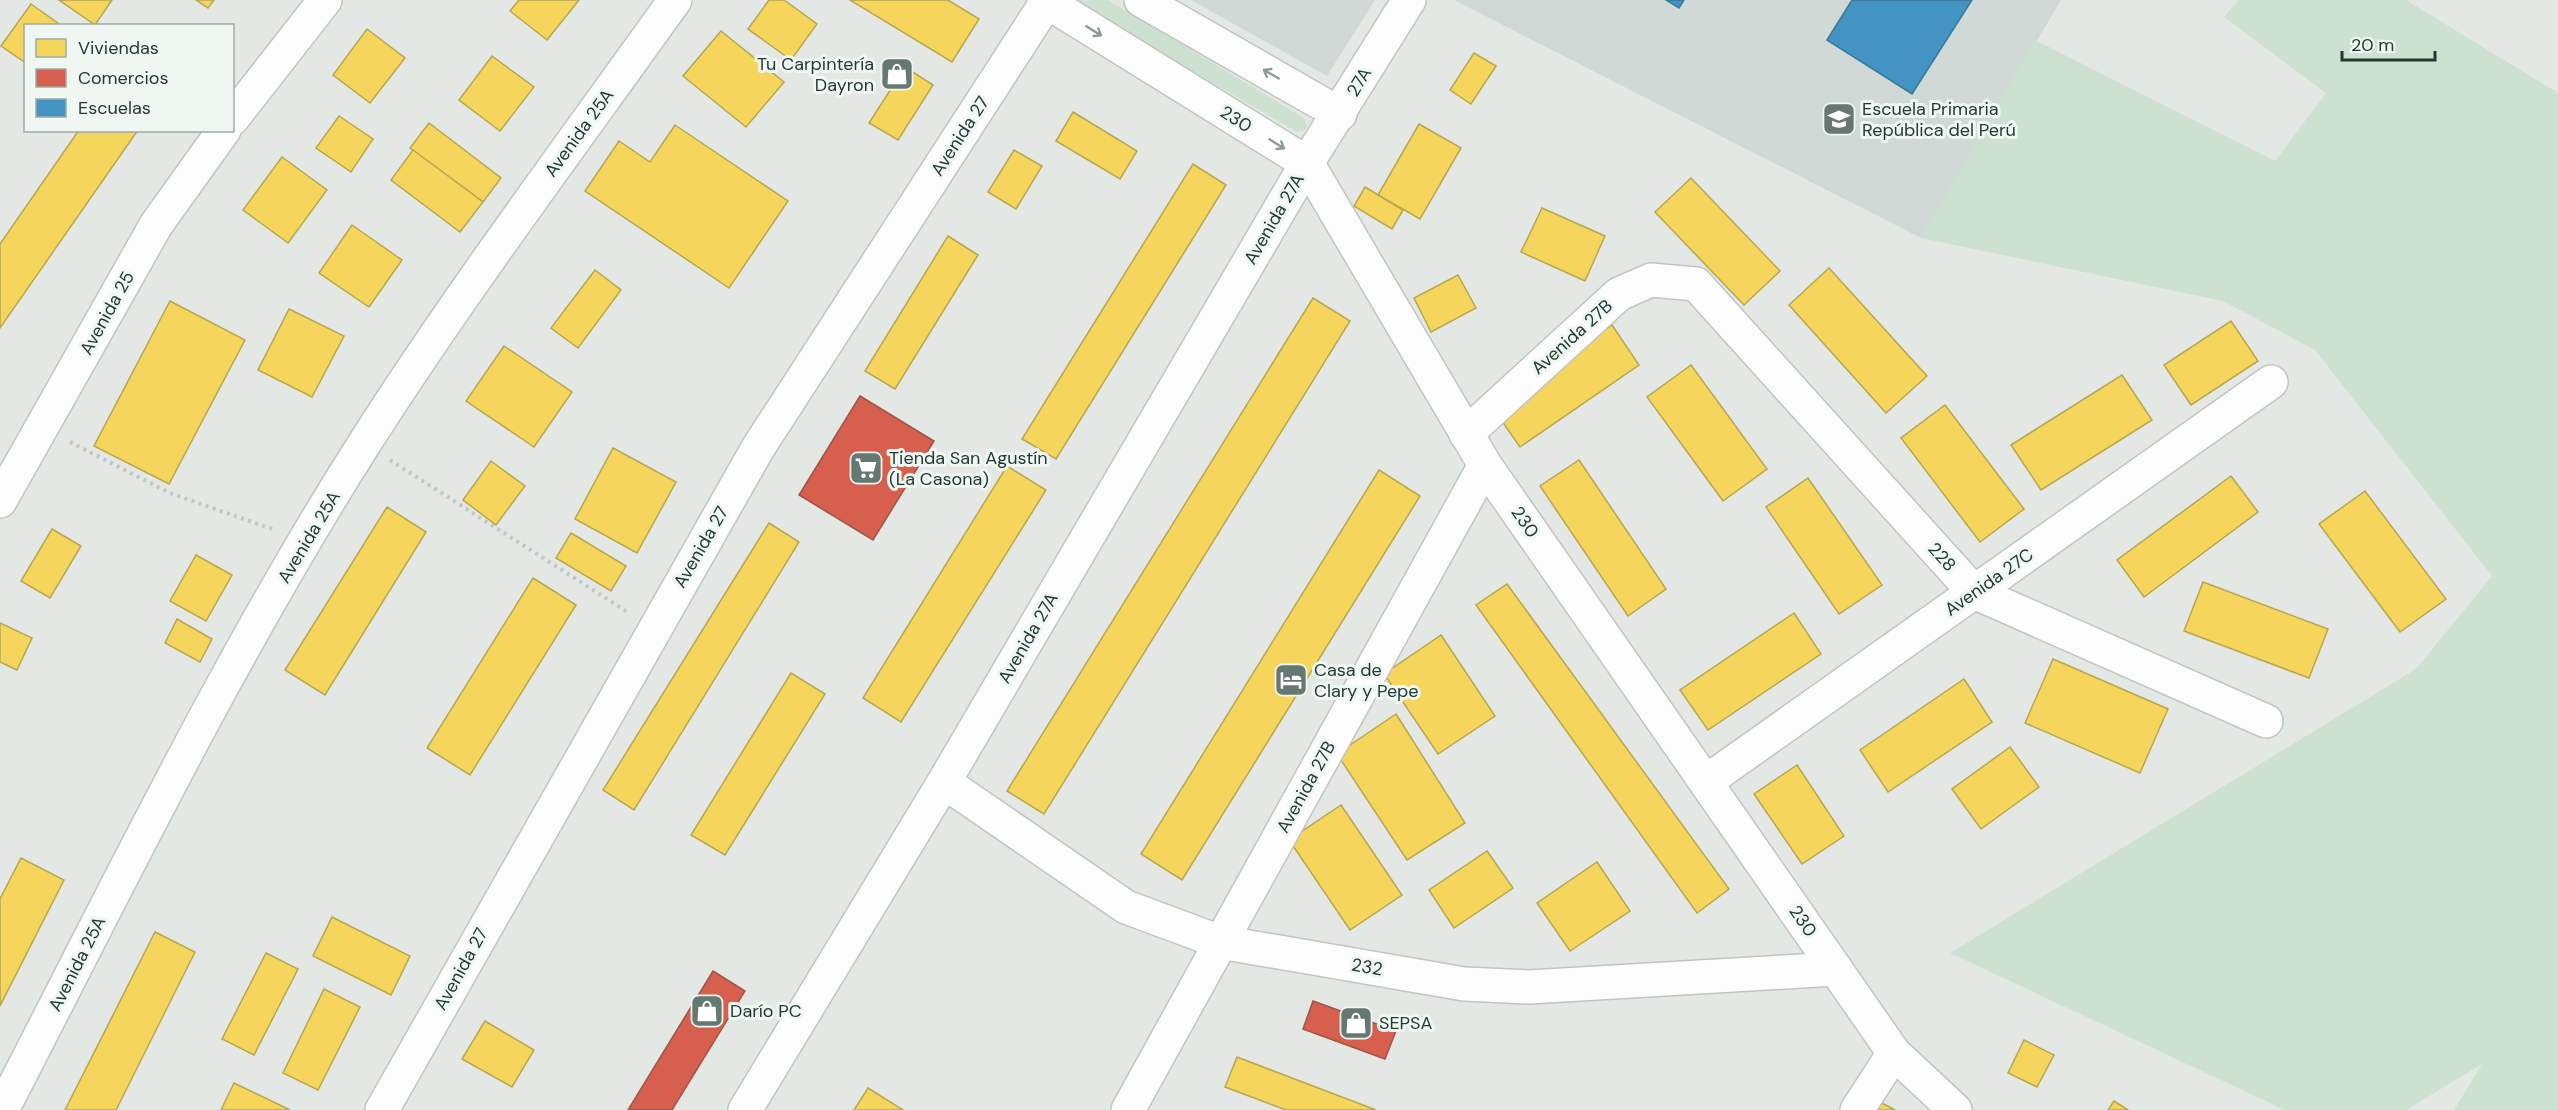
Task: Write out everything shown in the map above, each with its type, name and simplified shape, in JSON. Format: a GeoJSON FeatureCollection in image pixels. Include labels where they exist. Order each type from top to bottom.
{"type":"FeatureCollection","features":[{"type":"Feature","properties":{"kind":"street"},"geometry":{"type":"LineString","coordinates":[[234,116],[325,0]]}},
{"type":"Feature","properties":{"kind":"street","name":"Avenida 25A"},"geometry":{"type":"LineString","coordinates":[[2,1110],[215,696],[364,444],[471,284],[675,0]]}},
{"type":"Feature","properties":{"kind":"street"},"geometry":{"type":"LineString","coordinates":[[1141,0],[1340,114]]}},
{"type":"Feature","properties":{"kind":"street","name":"27A"},"geometry":{"type":"LineString","coordinates":[[1307,163],[1340,114],[1409,0]]}},
{"type":"Feature","properties":{"kind":"street","name":"230"},"geometry":{"type":"LineString","coordinates":[[1046,1],[1307,163],[1485,465],[1894,1053],[1955,1110]]}},
{"type":"Feature","properties":{"kind":"street","name":"Avenida 27"},"geometry":{"type":"LineString","coordinates":[[382,1110],[758,448],[1046,1]]}},
{"type":"Feature","properties":{"kind":"street","name":"Avenida 25"},"geometry":{"type":"LineString","coordinates":[[0,501],[156,225],[223,132]]}},
{"type":"Feature","properties":{"kind":"street","name":"Avenida 27A"},"geometry":{"type":"LineString","coordinates":[[745,1110],[944,782],[1307,163]]}},
{"type":"Feature","properties":{"kind":"street","name":"Avenida 27B"},"geometry":{"type":"LineString","coordinates":[[1466,434],[1619,294],[1651,280],[1696,284]]}},
{"type":"Feature","properties":{"kind":"street","name":"228"},"geometry":{"type":"LineString","coordinates":[[1696,284],[1974,592],[2266,721]]}},
{"type":"Feature","properties":{"kind":"street","name":"Avenida 27C"},"geometry":{"type":"LineString","coordinates":[[1707,782],[2271,382]]}},
{"type":"Feature","properties":{"kind":"street","name":"Avenida 27B"},"geometry":{"type":"LineString","coordinates":[[1140,1106],[1220,942],[1485,465]]}},
{"type":"Feature","properties":{"kind":"street","name":"232"},"geometry":{"type":"LineString","coordinates":[[944,782],[1126,907],[1220,942],[1464,984],[1529,987],[1836,969]]}},
{"type":"Feature","properties":{"kind":"street"},"geometry":{"type":"LineString","coordinates":[[1857,1110],[1894,1053]]}},
{"type":"Feature","properties":{"kind":"path"},"geometry":{"type":"LineString","coordinates":[[43,428],[170,493],[270,527],[302,548]]}},
{"type":"Feature","properties":{"kind":"path"},"geometry":{"type":"LineString","coordinates":[[364,444],[653,630]]}},
{"type":"Feature","properties":{"kind":"shaded area"},"geometry":{"type":"Polygon","coordinates":[[[1191,0],[1375,0],[1327,76],[1191,0]]]}},
{"type":"Feature","properties":{"kind":"shaded area","name":"Escuela Primaria República del Perú"},"geometry":{"type":"Polygon","coordinates":[[[1454,0],[2061,0],[1921,238],[1454,0]]]}},
{"type":"Feature","properties":{"kind":"green space"},"geometry":{"type":"Polygon","coordinates":[[[1071,0],[1108,0],[1304,118],[1307,125],[1305,130],[1297,132],[1071,0]]]}},
{"type":"Feature","properties":{"kind":"green space"},"geometry":{"type":"Polygon","coordinates":[[[2239,0],[2406,0],[2558,93],[2558,1110],[2454,1110],[2482,1064],[2406,1110],[2285,1110],[1950,953],[2416,669],[2492,576],[2315,350],[2223,301],[1921,238],[2035,40],[2275,161],[2326,93],[2224,17],[2239,0]]]}},
{"type":"Feature","properties":{"kind":"building: Viviendas"},"geometry":{"type":"Polygon","coordinates":[[[59,0],[112,0],[94,24],[59,0]]]}},
{"type":"Feature","properties":{"kind":"building: Viviendas"},"geometry":{"type":"Polygon","coordinates":[[[196,0],[214,0],[208,8],[196,0]]]}},
{"type":"Feature","properties":{"kind":"building: Viviendas"},"geometry":{"type":"Polygon","coordinates":[[[519,0],[579,0],[547,40],[510,11],[519,0]]]}},
{"type":"Feature","properties":{"kind":"building: Viviendas"},"geometry":{"type":"Polygon","coordinates":[[[769,0],[784,0],[817,24],[791,60],[748,29],[769,0]]]}},
{"type":"Feature","properties":{"kind":"building: Viviendas"},"geometry":{"type":"Polygon","coordinates":[[[850,0],[948,0],[979,19],[952,62],[850,0]]]}},
{"type":"Feature","properties":{"kind":"building: Viviendas"},"geometry":{"type":"Polygon","coordinates":[[[31,4],[59,24],[24,24],[24,62],[1,46],[31,4]]]}},
{"type":"Feature","properties":{"kind":"building: Viviendas"},"geometry":{"type":"Polygon","coordinates":[[[367,29],[405,58],[370,103],[333,75],[367,29]]]}},
{"type":"Feature","properties":{"kind":"building: Viviendas"},"geometry":{"type":"Polygon","coordinates":[[[721,31],[784,82],[746,127],[683,76],[721,31]]]}},
{"type":"Feature","properties":{"kind":"building: Viviendas"},"geometry":{"type":"Polygon","coordinates":[[[1474,53],[1496,66],[1471,104],[1450,90],[1474,53]]]}},
{"type":"Feature","properties":{"kind":"building: Viviendas"},"geometry":{"type":"Polygon","coordinates":[[[492,56],[534,87],[500,131],[459,100],[492,56]]]}},
{"type":"Feature","properties":{"kind":"building: Viviendas"},"geometry":{"type":"Polygon","coordinates":[[[905,67],[933,85],[898,140],[869,123],[905,67]]]}},
{"type":"Feature","properties":{"kind":"building: Viviendas"},"geometry":{"type":"Polygon","coordinates":[[[1073,112],[1137,151],[1120,179],[1056,141],[1073,112]]]}},
{"type":"Feature","properties":{"kind":"building: Viviendas"},"geometry":{"type":"Polygon","coordinates":[[[339,116],[373,139],[351,172],[316,148],[339,116]]]}},
{"type":"Feature","properties":{"kind":"building: Viviendas"},"geometry":{"type":"Polygon","coordinates":[[[429,123],[501,178],[483,202],[410,148],[429,123]]]}},
{"type":"Feature","properties":{"kind":"building: Viviendas"},"geometry":{"type":"Polygon","coordinates":[[[1419,124],[1461,148],[1420,219],[1378,195],[1419,124]]]}},
{"type":"Feature","properties":{"kind":"building: Viviendas"},"geometry":{"type":"Polygon","coordinates":[[[675,125],[788,201],[729,288],[585,191],[619,141],[650,162],[675,125]]]}},
{"type":"Feature","properties":{"kind":"building: Viviendas"},"geometry":{"type":"Polygon","coordinates":[[[78,132],[137,132],[0,328],[0,244],[78,132]]]}},
{"type":"Feature","properties":{"kind":"building: Viviendas"},"geometry":{"type":"Polygon","coordinates":[[[413,150],[483,202],[460,232],[391,180],[413,150]]]}},
{"type":"Feature","properties":{"kind":"building: Viviendas"},"geometry":{"type":"Polygon","coordinates":[[[1014,150],[1042,166],[1016,209],[988,192],[1014,150]]]}},
{"type":"Feature","properties":{"kind":"building: Viviendas"},"geometry":{"type":"Polygon","coordinates":[[[282,157],[327,190],[288,243],[243,210],[282,157]]]}},
{"type":"Feature","properties":{"kind":"building: Viviendas"},"geometry":{"type":"Polygon","coordinates":[[[1193,164],[1226,185],[1056,459],[1022,439],[1193,164]]]}},
{"type":"Feature","properties":{"kind":"building: Viviendas"},"geometry":{"type":"Polygon","coordinates":[[[1691,178],[1780,271],[1744,305],[1655,212],[1691,178]]]}},
{"type":"Feature","properties":{"kind":"building: Viviendas"},"geometry":{"type":"Polygon","coordinates":[[[1365,187],[1403,210],[1392,229],[1354,206],[1365,187]]]}},
{"type":"Feature","properties":{"kind":"building: Viviendas"},"geometry":{"type":"Polygon","coordinates":[[[1542,208],[1605,236],[1585,281],[1521,252],[1542,208]]]}},
{"type":"Feature","properties":{"kind":"building: Viviendas"},"geometry":{"type":"Polygon","coordinates":[[[352,225],[402,260],[369,307],[319,273],[352,225]]]}},
{"type":"Feature","properties":{"kind":"building: Viviendas"},"geometry":{"type":"Polygon","coordinates":[[[948,236],[978,255],[895,389],[865,371],[948,236]]]}},
{"type":"Feature","properties":{"kind":"building: Viviendas"},"geometry":{"type":"Polygon","coordinates":[[[1829,268],[1927,376],[1886,413],[1789,305],[1829,268]]]}},
{"type":"Feature","properties":{"kind":"building: Viviendas"},"geometry":{"type":"Polygon","coordinates":[[[595,270],[621,290],[578,348],[551,328],[595,270]]]}},
{"type":"Feature","properties":{"kind":"building: Viviendas"},"geometry":{"type":"Polygon","coordinates":[[[1458,275],[1476,308],[1431,332],[1414,298],[1458,275]]]}},
{"type":"Feature","properties":{"kind":"building: Viviendas"},"geometry":{"type":"Polygon","coordinates":[[[1313,298],[1350,321],[1044,814],[1007,791],[1313,298]]]}},
{"type":"Feature","properties":{"kind":"building: Viviendas"},"geometry":{"type":"Polygon","coordinates":[[[170,301],[245,340],[169,484],[94,446],[170,301]]]}},
{"type":"Feature","properties":{"kind":"building: Viviendas"},"geometry":{"type":"Polygon","coordinates":[[[289,309],[344,336],[312,397],[258,370],[289,309]]]}},
{"type":"Feature","properties":{"kind":"building: Viviendas"},"geometry":{"type":"Polygon","coordinates":[[[2231,321],[2258,361],[2191,405],[2164,365],[2231,321]]]}},
{"type":"Feature","properties":{"kind":"building: Viviendas"},"geometry":{"type":"Polygon","coordinates":[[[1612,325],[1639,365],[1520,447],[1492,407],[1612,325]]]}},
{"type":"Feature","properties":{"kind":"building: Viviendas"},"geometry":{"type":"Polygon","coordinates":[[[504,346],[572,392],[534,447],[466,401],[504,346]]]}},
{"type":"Feature","properties":{"kind":"building: Viviendas"},"geometry":{"type":"Polygon","coordinates":[[[1691,365],[1767,469],[1723,501],[1647,397],[1691,365]]]}},
{"type":"Feature","properties":{"kind":"building: Viviendas"},"geometry":{"type":"Polygon","coordinates":[[[2122,375],[2152,420],[2041,490],[2011,445],[2122,375]]]}},
{"type":"Feature","properties":{"kind":"building: Viviendas"},"geometry":{"type":"Polygon","coordinates":[[[1945,405],[2024,509],[1980,542],[1901,438],[1945,405]]]}},
{"type":"Feature","properties":{"kind":"building: Viviendas"},"geometry":{"type":"Polygon","coordinates":[[[613,448],[676,482],[637,553],[575,519],[613,448]]]}},
{"type":"Feature","properties":{"kind":"building: Viviendas"},"geometry":{"type":"Polygon","coordinates":[[[1579,460],[1666,589],[1628,616],[1540,486],[1579,460]]]}},
{"type":"Feature","properties":{"kind":"building: Viviendas"},"geometry":{"type":"Polygon","coordinates":[[[491,461],[525,486],[496,525],[463,500],[491,461]]]}},
{"type":"Feature","properties":{"kind":"building: Viviendas"},"geometry":{"type":"Polygon","coordinates":[[[1007,466],[1046,490],[901,722],[863,698],[1007,466]]]}},
{"type":"Feature","properties":{"kind":"building: Viviendas"},"geometry":{"type":"Polygon","coordinates":[[[1379,470],[1420,496],[1182,880],[1141,854],[1379,470]]]}},
{"type":"Feature","properties":{"kind":"building: Viviendas"},"geometry":{"type":"Polygon","coordinates":[[[2231,476],[2258,512],[2144,597],[2117,560],[2231,476]]]}},
{"type":"Feature","properties":{"kind":"building: Viviendas"},"geometry":{"type":"Polygon","coordinates":[[[1808,478],[1882,585],[1839,614],[1766,507],[1808,478]]]}},
{"type":"Feature","properties":{"kind":"building: Viviendas"},"geometry":{"type":"Polygon","coordinates":[[[2365,491],[2446,599],[2400,632],[2319,524],[2365,491]]]}},
{"type":"Feature","properties":{"kind":"building: Viviendas"},"geometry":{"type":"Polygon","coordinates":[[[387,507],[426,532],[325,695],[285,670],[387,507]]]}},
{"type":"Feature","properties":{"kind":"building: Viviendas"},"geometry":{"type":"Polygon","coordinates":[[[769,523],[799,542],[634,810],[603,790],[769,523]]]}},
{"type":"Feature","properties":{"kind":"building: Viviendas"},"geometry":{"type":"Polygon","coordinates":[[[52,529],[81,546],[50,598],[21,581],[52,529]]]}},
{"type":"Feature","properties":{"kind":"building: Viviendas"},"geometry":{"type":"Polygon","coordinates":[[[571,533],[626,566],[611,591],[556,558],[571,533]]]}},
{"type":"Feature","properties":{"kind":"building: Viviendas"},"geometry":{"type":"Polygon","coordinates":[[[196,555],[232,575],[206,621],[170,601],[196,555]]]}},
{"type":"Feature","properties":{"kind":"building: Viviendas"},"geometry":{"type":"Polygon","coordinates":[[[533,578],[576,605],[470,775],[427,748],[533,578]]]}},
{"type":"Feature","properties":{"kind":"building: Viviendas"},"geometry":{"type":"Polygon","coordinates":[[[2203,582],[2328,629],[2309,678],[2184,631],[2203,582]]]}},
{"type":"Feature","properties":{"kind":"building: Viviendas"},"geometry":{"type":"Polygon","coordinates":[[[1507,584],[1729,889],[1697,913],[1476,605],[1507,584]]]}},
{"type":"Feature","properties":{"kind":"building: Viviendas"},"geometry":{"type":"Polygon","coordinates":[[[1794,613],[1821,654],[1708,730],[1680,690],[1794,613]]]}},
{"type":"Feature","properties":{"kind":"building: Viviendas"},"geometry":{"type":"Polygon","coordinates":[[[177,619],[212,639],[200,662],[165,643],[177,619]]]}},
{"type":"Feature","properties":{"kind":"building: Viviendas"},"geometry":{"type":"Polygon","coordinates":[[[0,623],[32,638],[17,670],[0,662],[0,623]]]}},
{"type":"Feature","properties":{"kind":"building: Viviendas"},"geometry":{"type":"Polygon","coordinates":[[[1441,635],[1495,716],[1438,754],[1384,674],[1441,635]]]}},
{"type":"Feature","properties":{"kind":"building: Viviendas"},"geometry":{"type":"Polygon","coordinates":[[[2053,659],[2168,709],[2140,773],[2025,723],[2053,659]]]}},
{"type":"Feature","properties":{"kind":"building: Viviendas"},"geometry":{"type":"Polygon","coordinates":[[[791,673],[825,694],[725,855],[691,835],[791,673]]]}},
{"type":"Feature","properties":{"kind":"building: Viviendas"},"geometry":{"type":"Polygon","coordinates":[[[1964,679],[1992,722],[1888,792],[1860,750],[1964,679]]]}},
{"type":"Feature","properties":{"kind":"building: Viviendas"},"geometry":{"type":"Polygon","coordinates":[[[1396,714],[1465,823],[1407,860],[1337,754],[1396,714]]]}},
{"type":"Feature","properties":{"kind":"building: Viviendas"},"geometry":{"type":"Polygon","coordinates":[[[2010,747],[2039,787],[1981,829],[1952,789],[2010,747]]]}},
{"type":"Feature","properties":{"kind":"building: Viviendas"},"geometry":{"type":"Polygon","coordinates":[[[1797,765],[1844,836],[1802,864],[1754,794],[1797,765]]]}},
{"type":"Feature","properties":{"kind":"building: Viviendas"},"geometry":{"type":"Polygon","coordinates":[[[1341,805],[1402,895],[1350,930],[1289,840],[1341,805]]]}},
{"type":"Feature","properties":{"kind":"building: Viviendas"},"geometry":{"type":"Polygon","coordinates":[[[1487,851],[1513,888],[1454,928],[1429,890],[1487,851]]]}},
{"type":"Feature","properties":{"kind":"building: Viviendas"},"geometry":{"type":"Polygon","coordinates":[[[21,858],[64,880],[0,1006],[0,899],[21,858]]]}},
{"type":"Feature","properties":{"kind":"building: Viviendas"},"geometry":{"type":"Polygon","coordinates":[[[1597,862],[1630,911],[1570,951],[1537,903],[1597,862]]]}},
{"type":"Feature","properties":{"kind":"building: Viviendas"},"geometry":{"type":"Polygon","coordinates":[[[332,917],[410,956],[391,995],[313,956],[332,917]]]}},
{"type":"Feature","properties":{"kind":"building: Viviendas"},"geometry":{"type":"Polygon","coordinates":[[[155,932],[195,952],[116,1110],[65,1110],[155,932]]]}},
{"type":"Feature","properties":{"kind":"building: Viviendas"},"geometry":{"type":"Polygon","coordinates":[[[266,953],[298,969],[254,1055],[222,1039],[266,953]]]}},
{"type":"Feature","properties":{"kind":"building: Viviendas"},"geometry":{"type":"Polygon","coordinates":[[[324,989],[360,1007],[318,1090],[283,1073],[324,989]]]}},
{"type":"Feature","properties":{"kind":"building: Viviendas"},"geometry":{"type":"Polygon","coordinates":[[[485,1021],[534,1050],[512,1087],[462,1059],[485,1021]]]}},
{"type":"Feature","properties":{"kind":"building: Viviendas"},"geometry":{"type":"Polygon","coordinates":[[[2024,1040],[2054,1055],[2037,1087],[2008,1073],[2024,1040]]]}},
{"type":"Feature","properties":{"kind":"building: Viviendas"},"geometry":{"type":"Polygon","coordinates":[[[1237,1057],[1376,1110],[1286,1110],[1225,1087],[1237,1057]]]}},
{"type":"Feature","properties":{"kind":"building: Viviendas"},"geometry":{"type":"Polygon","coordinates":[[[234,1083],[290,1110],[221,1110],[234,1083]]]}},
{"type":"Feature","properties":{"kind":"building: Viviendas"},"geometry":{"type":"Polygon","coordinates":[[[868,1088],[903,1110],[854,1110],[868,1088]]]}},
{"type":"Feature","properties":{"kind":"building: Viviendas"},"geometry":{"type":"Polygon","coordinates":[[[1876,1100],[1895,1110],[1871,1110],[1876,1100]]]}},
{"type":"Feature","properties":{"kind":"building: Viviendas"},"geometry":{"type":"Polygon","coordinates":[[[2114,1101],[2128,1110],[2108,1110],[2114,1101]]]}},
{"type":"Feature","properties":{"kind":"building: Comercios"},"geometry":{"type":"Polygon","coordinates":[[[860,396],[934,441],[873,540],[799,495],[860,396]]]}},
{"type":"Feature","properties":{"kind":"building: Comercios"},"geometry":{"type":"Polygon","coordinates":[[[713,971],[745,991],[672,1110],[628,1110],[713,971]]]}},
{"type":"Feature","properties":{"kind":"building: Comercios"},"geometry":{"type":"Polygon","coordinates":[[[1313,1001],[1396,1031],[1385,1059],[1303,1029],[1313,1001]]]}},
{"type":"Feature","properties":{"kind":"building: Escuelas"},"geometry":{"type":"Polygon","coordinates":[[[1666,0],[1684,0],[1679,8],[1666,0]]]}},
{"type":"Feature","properties":{"kind":"building: Escuelas"},"geometry":{"type":"Polygon","coordinates":[[[1852,0],[1972,0],[1912,94],[1827,40],[1852,0]]]}},
{"type":"Feature","properties":{"kind":"place","name":"Tu Carpintería Dayron"},"geometry":{"type":"Point","coordinates":[897,74]}},
{"type":"Feature","properties":{"kind":"place","name":"Escuela Primaria República del Perú"},"geometry":{"type":"Point","coordinates":[1839,119]}},
{"type":"Feature","properties":{"kind":"place","name":"Tienda San Agustín (La Casona)"},"geometry":{"type":"Point","coordinates":[866,468]}},
{"type":"Feature","properties":{"kind":"place","name":"Casa de Clary y Pepe"},"geometry":{"type":"Point","coordinates":[1291,680]}},
{"type":"Feature","properties":{"kind":"place","name":"Darío PC"},"geometry":{"type":"Point","coordinates":[707,1011]}},
{"type":"Feature","properties":{"kind":"place","name":"SEPSA"},"geometry":{"type":"Point","coordinates":[1356,1023]}}]}
